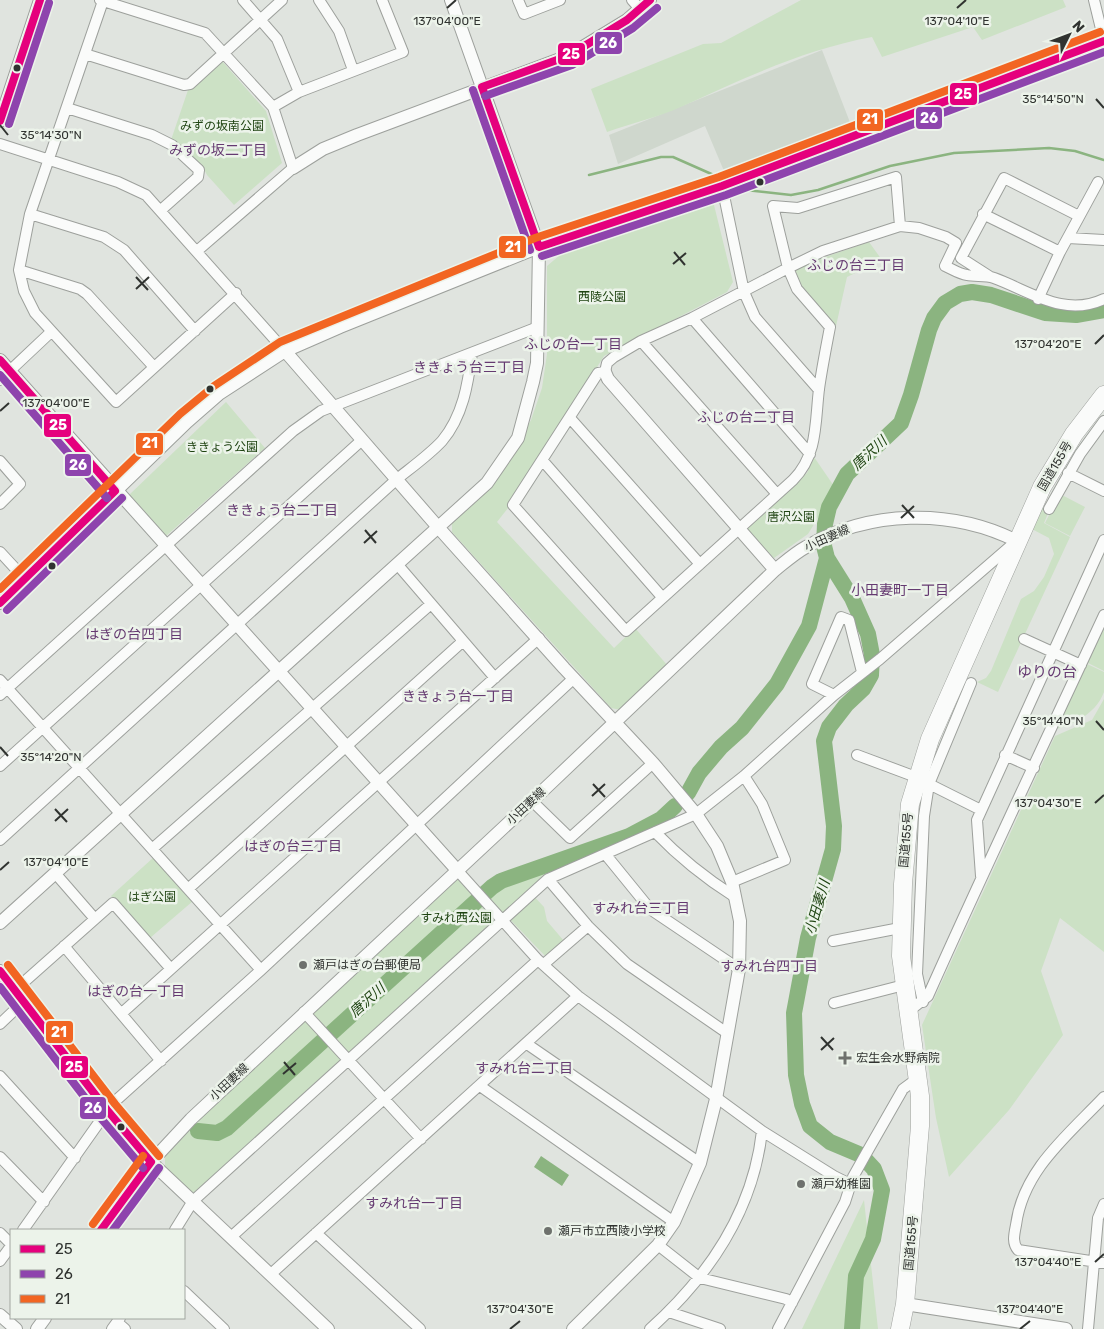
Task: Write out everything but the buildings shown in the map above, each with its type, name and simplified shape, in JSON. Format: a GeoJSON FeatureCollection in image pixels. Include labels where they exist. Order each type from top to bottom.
{"type":"FeatureCollection","features":[{"type":"Feature","properties":{"kind":"highway","name":"国道155号"},"geometry":{"type":"LineString","coordinates":[[900,1329],[905,1304],[919,1160],[920,1096],[915,1004],[904,985],[900,928],[910,804],[923,781],[930,739],[1017,541],[1053,466],[1074,434],[1104,395]]}},
{"type":"Feature","properties":{"kind":"street"},"geometry":{"type":"LineString","coordinates":[[0,121],[40,0]]}},
{"type":"Feature","properties":{"kind":"street"},"geometry":{"type":"LineString","coordinates":[[244,0],[282,48],[299,92]]}},
{"type":"Feature","properties":{"kind":"street"},"geometry":{"type":"LineString","coordinates":[[85,54],[184,85],[190,84],[282,0]]}},
{"type":"Feature","properties":{"kind":"street"},"geometry":{"type":"LineString","coordinates":[[319,0],[338,31],[353,70]]}},
{"type":"Feature","properties":{"kind":"street"},"geometry":{"type":"LineString","coordinates":[[273,107],[299,92],[403,52],[382,0]]}},
{"type":"Feature","properties":{"kind":"street"},"geometry":{"type":"LineString","coordinates":[[0,923],[398,564],[437,526],[487,483],[518,438],[526,414],[537,363],[539,247],[451,0]]}},
{"type":"Feature","properties":{"kind":"street"},"geometry":{"type":"LineString","coordinates":[[518,0],[524,14],[560,0]]}},
{"type":"Feature","properties":{"kind":"street"},"geometry":{"type":"LineString","coordinates":[[198,251],[293,168],[322,149],[568,56],[627,20],[636,5],[650,0]]}},
{"type":"Feature","properties":{"kind":"street"},"geometry":{"type":"LineString","coordinates":[[0,603],[115,491],[219,394],[285,351],[539,247],[728,183],[1104,41],[1094,0]]}},
{"type":"Feature","properties":{"kind":"street"},"geometry":{"type":"LineString","coordinates":[[236,293],[116,402],[51,332],[31,306],[24,291],[19,270],[30,214],[85,54],[101,1],[204,34],[273,107],[293,168]]}},
{"type":"Feature","properties":{"kind":"street"},"geometry":{"type":"LineString","coordinates":[[67,108],[152,135],[172,145],[199,170],[198,177],[161,210]]}},
{"type":"Feature","properties":{"kind":"street"},"geometry":{"type":"LineString","coordinates":[[0,144],[118,182],[146,195],[236,293],[437,526],[653,763],[696,814],[717,846],[736,897],[740,921],[739,969],[716,1099],[700,1163],[674,1222],[658,1245],[574,1329]]}},
{"type":"Feature","properties":{"kind":"street"},"geometry":{"type":"LineString","coordinates":[[605,372],[598,374],[513,505],[626,631],[803,470],[815,441],[819,390],[830,327],[796,289],[788,268],[773,206],[798,208],[896,177],[900,226]]}},
{"type":"Feature","properties":{"kind":"street"},"geometry":{"type":"LineString","coordinates":[[1079,216],[1004,178],[961,258],[992,278],[1038,299],[1058,305],[1094,304],[1104,299]]}},
{"type":"Feature","properties":{"kind":"street"},"geometry":{"type":"LineString","coordinates":[[1038,299],[1060,252],[1098,182]]}},
{"type":"Feature","properties":{"kind":"street"},"geometry":{"type":"LineString","coordinates":[[728,183],[744,292],[755,317],[819,390]]}},
{"type":"Feature","properties":{"kind":"street"},"geometry":{"type":"LineString","coordinates":[[30,214],[104,237],[124,250],[195,331]]}},
{"type":"Feature","properties":{"kind":"street"},"geometry":{"type":"LineString","coordinates":[[984,214],[1060,252]]}},
{"type":"Feature","properties":{"kind":"street"},"geometry":{"type":"LineString","coordinates":[[775,570],[737,529],[608,379],[605,372],[607,363],[641,341],[692,318],[823,251],[900,226],[919,228],[946,237],[956,243],[945,266],[965,275],[992,278]]}},
{"type":"Feature","properties":{"kind":"street"},"geometry":{"type":"LineString","coordinates":[[1068,238],[1104,240]]}},
{"type":"Feature","properties":{"kind":"street"},"geometry":{"type":"LineString","coordinates":[[19,270],[80,289],[87,294],[154,367]]}},
{"type":"Feature","properties":{"kind":"street"},"geometry":{"type":"LineString","coordinates":[[692,318],[810,454]]}},
{"type":"Feature","properties":{"kind":"street"},"geometry":{"type":"LineString","coordinates":[[4,691],[293,430],[321,412],[335,406],[538,327]]}},
{"type":"Feature","properties":{"kind":"street"},"geometry":{"type":"LineString","coordinates":[[4,376],[51,332]]}},
{"type":"Feature","properties":{"kind":"street"},"geometry":{"type":"LineString","coordinates":[[641,341],[776,493]]}},
{"type":"Feature","properties":{"kind":"street"},"geometry":{"type":"LineString","coordinates":[[0,840],[239,625],[397,479],[441,442],[463,404],[468,387],[472,354]]}},
{"type":"Feature","properties":{"kind":"street"},"geometry":{"type":"LineString","coordinates":[[0,360],[4,376],[115,491],[239,625],[541,962],[578,996],[716,1099],[762,1131],[834,1176],[853,1181]]}},
{"type":"Feature","properties":{"kind":"street"},"geometry":{"type":"LineString","coordinates":[[570,418],[700,563]]}},
{"type":"Feature","properties":{"kind":"street"},"geometry":{"type":"LineString","coordinates":[[1049,509],[1068,473],[1104,421]]}},
{"type":"Feature","properties":{"kind":"street"},"geometry":{"type":"LineString","coordinates":[[0,766],[362,440]]}},
{"type":"Feature","properties":{"kind":"street"},"geometry":{"type":"LineString","coordinates":[[0,461],[20,484],[0,504]]}},
{"type":"Feature","properties":{"kind":"street"},"geometry":{"type":"LineString","coordinates":[[542,461],[662,597]]}},
{"type":"Feature","properties":{"kind":"street"},"geometry":{"type":"LineString","coordinates":[[1068,473],[1104,491]]}},
{"type":"Feature","properties":{"kind":"street","name":"小田妻線"},"geometry":{"type":"LineString","coordinates":[[102,1229],[151,1162],[191,1119],[775,570],[814,542],[866,522],[890,519],[934,518],[1000,533],[1017,541]]}},
{"type":"Feature","properties":{"kind":"street"},"geometry":{"type":"LineString","coordinates":[[981,876],[976,826],[981,810],[1051,652],[1104,540]]}},
{"type":"Feature","properties":{"kind":"street"},"geometry":{"type":"LineString","coordinates":[[176,1229],[193,1201],[548,879],[696,814],[744,776],[834,695],[880,659],[1017,541]]}},
{"type":"Feature","properties":{"kind":"street"},"geometry":{"type":"LineString","coordinates":[[0,552],[26,579]]}},
{"type":"Feature","properties":{"kind":"street"},"geometry":{"type":"LineString","coordinates":[[398,564],[462,642],[495,678]]}},
{"type":"Feature","properties":{"kind":"street"},"geometry":{"type":"LineString","coordinates":[[152,849],[431,604]]}},
{"type":"Feature","properties":{"kind":"street"},"geometry":{"type":"LineString","coordinates":[[915,1004],[928,996],[981,876],[1034,768],[1104,615]]}},
{"type":"Feature","properties":{"kind":"street"},"geometry":{"type":"LineString","coordinates":[[834,695],[812,684],[841,617],[849,620],[864,671]]}},
{"type":"Feature","properties":{"kind":"street"},"geometry":{"type":"LineString","coordinates":[[122,1014],[222,926],[539,638]]}},
{"type":"Feature","properties":{"kind":"street"},"geometry":{"type":"LineString","coordinates":[[1024,639],[1081,666]]}},
{"type":"Feature","properties":{"kind":"street"},"geometry":{"type":"LineString","coordinates":[[188,889],[462,642]]}},
{"type":"Feature","properties":{"kind":"street"},"geometry":{"type":"LineString","coordinates":[[24,1229],[75,1158],[106,1110],[261,970],[416,823],[574,678]]}},
{"type":"Feature","properties":{"kind":"street"},"geometry":{"type":"LineString","coordinates":[[0,680],[4,691],[43,728],[80,768],[261,970]]}},
{"type":"Feature","properties":{"kind":"street"},"geometry":{"type":"LineString","coordinates":[[915,1004],[924,816],[923,781],[972,683]]}},
{"type":"Feature","properties":{"kind":"street"},"geometry":{"type":"LineString","coordinates":[[1005,754],[1034,768]]}},
{"type":"Feature","properties":{"kind":"street"},"geometry":{"type":"LineString","coordinates":[[857,755],[923,781],[981,810]]}},
{"type":"Feature","properties":{"kind":"street"},"geometry":{"type":"LineString","coordinates":[[532,800],[570,838],[653,763]]}},
{"type":"Feature","properties":{"kind":"street"},"geometry":{"type":"LineString","coordinates":[[732,882],[786,860],[762,804],[744,776]]}},
{"type":"Feature","properties":{"kind":"street"},"geometry":{"type":"LineString","coordinates":[[656,832],[680,858],[708,880],[736,897]]}},
{"type":"Feature","properties":{"kind":"street"},"geometry":{"type":"LineString","coordinates":[[606,855],[650,909],[739,969]]}},
{"type":"Feature","properties":{"kind":"street"},"geometry":{"type":"LineString","coordinates":[[55,873],[95,919]]}},
{"type":"Feature","properties":{"kind":"street"},"geometry":{"type":"LineString","coordinates":[[548,879],[588,926],[627,964],[728,1033]]}},
{"type":"Feature","properties":{"kind":"street"},"geometry":{"type":"LineString","coordinates":[[15,990],[112,903],[171,969]]}},
{"type":"Feature","properties":{"kind":"street"},"geometry":{"type":"LineString","coordinates":[[231,1237],[384,1099],[541,962],[588,926]]}},
{"type":"Feature","properties":{"kind":"street"},"geometry":{"type":"LineString","coordinates":[[833,941],[900,928]]}},
{"type":"Feature","properties":{"kind":"street"},"geometry":{"type":"LineString","coordinates":[[64,946],[161,1061]]}},
{"type":"Feature","properties":{"kind":"street"},"geometry":{"type":"LineString","coordinates":[[0,971],[106,1110],[151,1162],[328,1329]]}},
{"type":"Feature","properties":{"kind":"street"},"geometry":{"type":"LineString","coordinates":[[834,1003],[904,985]]}},
{"type":"Feature","properties":{"kind":"street"},"geometry":{"type":"LineString","coordinates":[[271,1274],[578,996]]}},
{"type":"Feature","properties":{"kind":"street"},"geometry":{"type":"LineString","coordinates":[[0,1024],[24,1001]]}},
{"type":"Feature","properties":{"kind":"street"},"geometry":{"type":"LineString","coordinates":[[304,1012],[421,1139]]}},
{"type":"Feature","properties":{"kind":"street"},"geometry":{"type":"LineString","coordinates":[[527,1044],[700,1163]]}},
{"type":"Feature","properties":{"kind":"street"},"geometry":{"type":"LineString","coordinates":[[0,1076],[75,1158]]}},
{"type":"Feature","properties":{"kind":"street"},"geometry":{"type":"LineString","coordinates":[[778,1329],[845,1202],[867,1152],[903,1089],[918,1078]]}},
{"type":"Feature","properties":{"kind":"street"},"geometry":{"type":"LineString","coordinates":[[480,1086],[674,1222]]}},
{"type":"Feature","properties":{"kind":"street"},"geometry":{"type":"LineString","coordinates":[[1099,1263],[1018,1250],[1014,1246],[1014,1239],[1020,1205],[1038,1168],[1104,1097]]}},
{"type":"Feature","properties":{"kind":"street"},"geometry":{"type":"LineString","coordinates":[[650,1329],[669,1312],[700,1278],[731,1233],[746,1194],[762,1131]]}},
{"type":"Feature","properties":{"kind":"street"},"geometry":{"type":"LineString","coordinates":[[0,1157],[44,1202]]}},
{"type":"Feature","properties":{"kind":"street"},"geometry":{"type":"LineString","coordinates":[[1088,1329],[1099,1263],[1098,1218],[1104,1204]]}},
{"type":"Feature","properties":{"kind":"street"},"geometry":{"type":"LineString","coordinates":[[0,1233],[10,1244]]}},
{"type":"Feature","properties":{"kind":"street"},"geometry":{"type":"LineString","coordinates":[[316,1233],[420,1329]]}},
{"type":"Feature","properties":{"kind":"street"},"geometry":{"type":"LineString","coordinates":[[658,1245],[700,1278],[786,1299],[792,1303]]}},
{"type":"Feature","properties":{"kind":"street"},"geometry":{"type":"LineString","coordinates":[[0,1261],[10,1246]]}},
{"type":"Feature","properties":{"kind":"street"},"geometry":{"type":"LineString","coordinates":[[185,1291],[224,1329]]}},
{"type":"Feature","properties":{"kind":"street"},"geometry":{"type":"LineString","coordinates":[[905,1304],[1066,1329]]}},
{"type":"Feature","properties":{"kind":"street"},"geometry":{"type":"LineString","coordinates":[[669,1312],[720,1329]]}},
{"type":"Feature","properties":{"kind":"street"},"geometry":{"type":"LineString","coordinates":[[0,1315],[16,1329]]}},
{"type":"Feature","properties":{"kind":"shaded area"},"geometry":{"type":"Polygon","coordinates":[[[822,50],[851,125],[724,171],[705,126],[618,164],[609,135],[822,50]]]}},
{"type":"Feature","properties":{"kind":"shaded area"},"geometry":{"type":"Polygon","coordinates":[[[541,1156],[569,1175],[562,1186],[534,1167],[541,1156]]]}},
{"type":"Feature","properties":{"kind":"green space"},"geometry":{"type":"Polygon","coordinates":[[[801,0],[1063,0],[1066,7],[982,40],[973,27],[882,57],[872,37],[847,42],[776,66],[674,110],[607,132],[591,89],[703,44],[721,43],[801,0]]]}},
{"type":"Feature","properties":{"kind":"green space","name":"みずの坂南公園"},"geometry":{"type":"Polygon","coordinates":[[[222,61],[266,111],[282,163],[234,205],[207,175],[203,167],[171,140],[188,90],[222,61]]]}},
{"type":"Feature","properties":{"kind":"green space","name":"西陵公園"},"geometry":{"type":"Polygon","coordinates":[[[707,203],[714,205],[733,282],[727,292],[604,356],[512,503],[497,522],[614,648],[635,628],[668,666],[621,710],[611,708],[452,532],[452,522],[508,463],[531,420],[542,388],[547,354],[547,266],[560,255],[707,203]]]}},
{"type":"Feature","properties":{"kind":"green space"},"geometry":{"type":"Polygon","coordinates":[[[869,242],[882,260],[847,277],[836,326],[801,285],[795,270],[822,258],[869,242]]]}},
{"type":"Feature","properties":{"kind":"green space","name":"ききょう公園"},"geometry":{"type":"Polygon","coordinates":[[[226,402],[265,448],[166,536],[129,495],[226,402]]]}},
{"type":"Feature","properties":{"kind":"green space","name":"唐沢公園"},"geometry":{"type":"Polygon","coordinates":[[[814,457],[836,489],[808,534],[774,558],[744,528],[807,473],[814,457]]]}},
{"type":"Feature","properties":{"kind":"green space"},"geometry":{"type":"Polygon","coordinates":[[[1060,494],[1085,507],[1070,536],[1045,523],[1060,494]]]}},
{"type":"Feature","properties":{"kind":"green space"},"geometry":{"type":"Polygon","coordinates":[[[1038,505],[1049,511],[1044,523],[1070,537],[998,692],[977,682],[986,678],[991,671],[1021,599],[1034,591],[1044,577],[1054,554],[1049,538],[1028,527],[1038,505]]]}},
{"type":"Feature","properties":{"kind":"green space"},"geometry":{"type":"Polygon","coordinates":[[[1104,615],[1104,671],[1086,662],[1104,615]]]}},
{"type":"Feature","properties":{"kind":"green space"},"geometry":{"type":"Polygon","coordinates":[[[1085,663],[1104,672],[1104,692],[1100,700],[1088,714],[1080,719],[1064,727],[1047,731],[1085,663]]]}},
{"type":"Feature","properties":{"kind":"green space"},"geometry":{"type":"Polygon","coordinates":[[[1104,699],[1104,952],[1060,918],[1041,971],[1063,1035],[1009,1110],[949,1177],[936,1118],[922,1025],[1055,736],[1092,720],[1104,699]]]}},
{"type":"Feature","properties":{"kind":"green space","name":"はぎ公園"},"geometry":{"type":"Polygon","coordinates":[[[154,857],[193,901],[150,938],[111,896],[154,857]]]}},
{"type":"Feature","properties":{"kind":"green space","name":"すみれ西公園"},"geometry":{"type":"Polygon","coordinates":[[[542,869],[547,875],[529,891],[544,907],[547,921],[564,941],[547,958],[504,913],[340,1060],[198,1192],[191,1193],[165,1166],[165,1157],[176,1141],[454,879],[461,879],[481,900],[499,884],[542,869]]]}},
{"type":"Feature","properties":{"kind":"green space"},"geometry":{"type":"Polygon","coordinates":[[[864,1200],[878,1329],[802,1329],[864,1200]]]}},
{"type":"Feature","properties":{"kind":"waterway"},"geometry":{"type":"LineString","coordinates":[[737,186],[746,190],[791,195],[818,190],[890,166],[954,153],[1049,148],[1075,151],[1104,160]]}},
{"type":"Feature","properties":{"kind":"waterway"},"geometry":{"type":"LineString","coordinates":[[589,175],[661,157],[673,157],[725,180]]}},
{"type":"Feature","properties":{"kind":"waterway","name":"唐沢川"},"geometry":{"type":"LineString","coordinates":[[688,793],[699,773],[721,747],[742,728],[777,684],[809,626],[827,558],[824,546],[825,524],[829,507],[847,474],[901,423],[911,395],[929,330],[934,318],[945,303],[960,294],[972,292],[991,295],[1045,313],[1076,315],[1104,310]]}},
{"type":"Feature","properties":{"kind":"waterway","name":"小田妻川"},"geometry":{"type":"LineString","coordinates":[[827,558],[852,598],[868,634],[872,655],[871,675],[863,689],[846,705],[829,727],[824,741],[834,826],[833,849],[808,938],[794,1013],[796,1075],[802,1104],[810,1126],[830,1142],[861,1155],[874,1169],[882,1190],[873,1239],[856,1276],[852,1329]]}},
{"type":"Feature","properties":{"kind":"waterway","name":"唐沢川"},"geometry":{"type":"LineString","coordinates":[[198,1131],[217,1133],[227,1128],[492,887],[501,881],[629,836],[661,819],[675,806]]}},
{"type":"Feature","properties":{"kind":"transit line","name":"25"},"geometry":{"type":"LineString","coordinates":[[0,121],[40,0]]}},
{"type":"Feature","properties":{"kind":"transit line","name":"25"},"geometry":{"type":"LineString","coordinates":[[482,87],[568,56],[627,20],[650,0]]}},
{"type":"Feature","properties":{"kind":"transit line","name":"26"},"geometry":{"type":"LineString","coordinates":[[9,124],[49,3]]}},
{"type":"Feature","properties":{"kind":"transit line","name":"26"},"geometry":{"type":"LineString","coordinates":[[485,96],[572,65],[633,28],[657,8]]}},
{"type":"Feature","properties":{"kind":"transit line","name":"21"},"geometry":{"type":"LineString","coordinates":[[0,589],[180,414],[214,386],[280,342],[535,238],[719,177],[1100,32]]}},
{"type":"Feature","properties":{"kind":"transit line","name":"25"},"geometry":{"type":"LineString","coordinates":[[539,247],[722,186],[1104,41]]}},
{"type":"Feature","properties":{"kind":"transit line","name":"26"},"geometry":{"type":"LineString","coordinates":[[542,256],[726,195],[1104,52]]}},
{"type":"Feature","properties":{"kind":"transit line","name":"25"},"geometry":{"type":"LineString","coordinates":[[482,87],[539,247]]}},
{"type":"Feature","properties":{"kind":"transit line","name":"26"},"geometry":{"type":"LineString","coordinates":[[473,90],[530,250]]}},
{"type":"Feature","properties":{"kind":"transit line","name":"25"},"geometry":{"type":"LineString","coordinates":[[0,360],[115,491]]}},
{"type":"Feature","properties":{"kind":"transit line","name":"26"},"geometry":{"type":"LineString","coordinates":[[0,375],[107,498]]}},
{"type":"Feature","properties":{"kind":"transit line","name":"25"},"geometry":{"type":"LineString","coordinates":[[0,603],[115,491]]}},
{"type":"Feature","properties":{"kind":"transit line","name":"26"},"geometry":{"type":"LineString","coordinates":[[7,610],[122,498]]}},
{"type":"Feature","properties":{"kind":"transit line","name":"21"},"geometry":{"type":"LineString","coordinates":[[8,965],[115,1104],[159,1156]]}},
{"type":"Feature","properties":{"kind":"transit line","name":"25"},"geometry":{"type":"LineString","coordinates":[[0,971],[107,1110],[151,1162]]}},
{"type":"Feature","properties":{"kind":"transit line","name":"26"},"geometry":{"type":"LineString","coordinates":[[0,987],[99,1116],[143,1168]]}},
{"type":"Feature","properties":{"kind":"transit line","name":"21"},"geometry":{"type":"LineString","coordinates":[[93,1224],[143,1156]]}},
{"type":"Feature","properties":{"kind":"transit line","name":"25"},"geometry":{"type":"LineString","coordinates":[[102,1229],[151,1162]]}},
{"type":"Feature","properties":{"kind":"transit line","name":"26"},"geometry":{"type":"LineString","coordinates":[[114,1229],[159,1168]]}},
{"type":"Feature","properties":{"kind":"place","name":"瀬戸はぎの台郵便局"},"geometry":{"type":"Point","coordinates":[303,965]}},
{"type":"Feature","properties":{"kind":"place","name":"宏生会水野病院"},"geometry":{"type":"Point","coordinates":[845,1058]}},
{"type":"Feature","properties":{"kind":"place","name":"瀬戸幼稚園"},"geometry":{"type":"Point","coordinates":[801,1184]}},
{"type":"Feature","properties":{"kind":"place","name":"瀬戸市立西陵小学校"},"geometry":{"type":"Point","coordinates":[548,1231]}},
{"type":"Feature","properties":{"kind":"district","name":"みずの坂二丁目"},"geometry":{"type":"Point","coordinates":[218,150]}},
{"type":"Feature","properties":{"kind":"district","name":"ふじの台三丁目"},"geometry":{"type":"Point","coordinates":[856,265]}},
{"type":"Feature","properties":{"kind":"district","name":"ふじの台一丁目"},"geometry":{"type":"Point","coordinates":[573,344]}},
{"type":"Feature","properties":{"kind":"district","name":"ききょう台三丁目"},"geometry":{"type":"Point","coordinates":[469,367]}},
{"type":"Feature","properties":{"kind":"district","name":"ふじの台二丁目"},"geometry":{"type":"Point","coordinates":[746,417]}},
{"type":"Feature","properties":{"kind":"district","name":"ききょう台二丁目"},"geometry":{"type":"Point","coordinates":[282,510]}},
{"type":"Feature","properties":{"kind":"district","name":"小田妻町一丁目"},"geometry":{"type":"Point","coordinates":[900,590]}},
{"type":"Feature","properties":{"kind":"district","name":"はぎの台四丁目"},"geometry":{"type":"Point","coordinates":[134,634]}},
{"type":"Feature","properties":{"kind":"district","name":"ゆりの台"},"geometry":{"type":"Point","coordinates":[1047,672]}},
{"type":"Feature","properties":{"kind":"district","name":"ききょう台一丁目"},"geometry":{"type":"Point","coordinates":[458,696]}},
{"type":"Feature","properties":{"kind":"district","name":"はぎの台三丁目"},"geometry":{"type":"Point","coordinates":[293,846]}},
{"type":"Feature","properties":{"kind":"district","name":"すみれ台三丁目"},"geometry":{"type":"Point","coordinates":[641,908]}},
{"type":"Feature","properties":{"kind":"district","name":"すみれ台四丁目"},"geometry":{"type":"Point","coordinates":[769,966]}},
{"type":"Feature","properties":{"kind":"district","name":"はぎの台一丁目"},"geometry":{"type":"Point","coordinates":[136,991]}},
{"type":"Feature","properties":{"kind":"district","name":"すみれ台二丁目"},"geometry":{"type":"Point","coordinates":[524,1068]}},
{"type":"Feature","properties":{"kind":"district","name":"すみれ台一丁目"},"geometry":{"type":"Point","coordinates":[414,1203]}}]}
